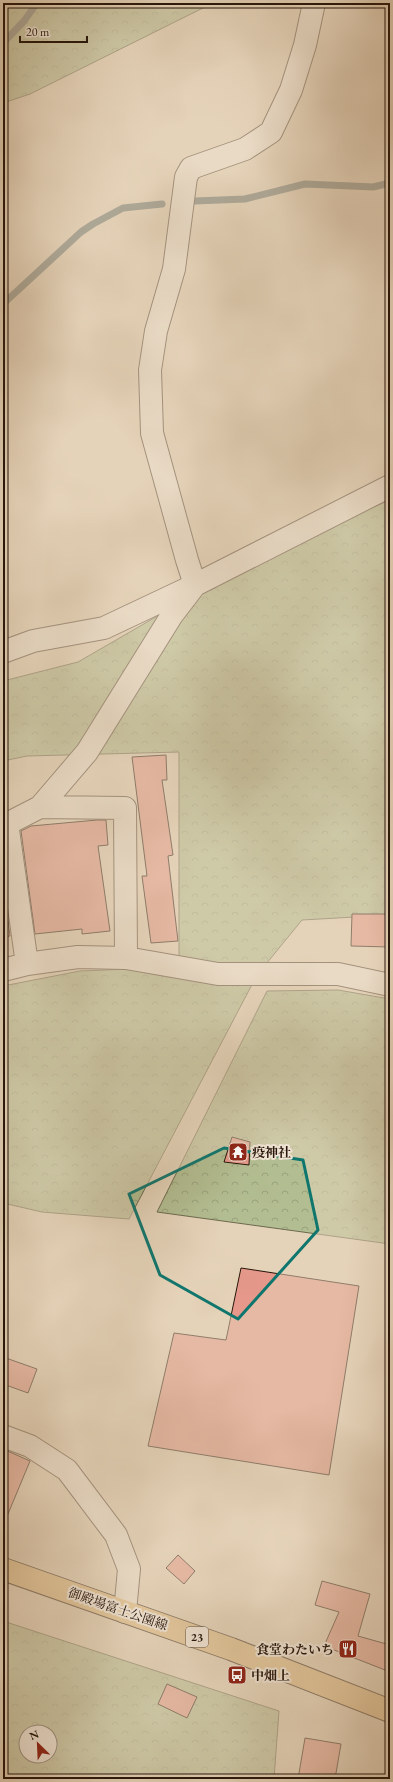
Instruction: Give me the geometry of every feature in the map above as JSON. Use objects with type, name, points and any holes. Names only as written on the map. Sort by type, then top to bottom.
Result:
[{"type":"main road","name":"御殿場富士公園線","points":[[3,1569],[231,1649],[390,1711]]},
{"type":"street","points":[[195,585],[152,433],[150,370],[156,331],[174,269],[186,177],[191,168],[245,148],[271,132],[291,90],[305,45],[314,3]]},
{"type":"street","points":[[3,652],[33,641],[104,628],[195,585],[390,486]]},
{"type":"street","points":[[27,964],[4,824],[40,806],[87,752],[172,615],[195,585]]},
{"type":"street","points":[[40,806],[125,808],[126,958]]},
{"type":"street","points":[[3,970],[27,964],[78,957],[126,958],[218,974],[338,974],[390,985]]},
{"type":"street","points":[[3,1436],[30,1446],[67,1470],[116,1535],[128,1569],[125,1612]]},
{"type":"highlighted area","points":[[224,1148],[303,1160],[318,1230],[238,1319],[160,1275],[129,1194]]},
{"type":"green space","points":[[3,3],[213,3],[30,94],[3,103]]},
{"type":"green space","points":[[390,500],[390,915],[302,920],[257,975],[129,1219],[42,1212],[3,1203],[3,986],[80,971],[179,967],[179,752],[27,756],[3,761],[3,681],[78,662],[270,551]]},
{"type":"green space","points":[[338,990],[390,999],[390,1244],[157,1212],[267,991]]},
{"type":"green space","points":[[3,1621],[279,1711],[274,1779],[3,1779]]},
{"type":"building","points":[[166,755],[167,780],[162,780],[173,855],[168,856],[178,941],[151,943],[142,876],[147,876],[132,757]]},
{"type":"building","points":[[106,820],[108,845],[98,846],[110,931],[82,934],[82,929],[35,934],[21,831],[31,826]]},
{"type":"building","points":[[3,884],[10,936],[3,937]]},
{"type":"building","points":[[352,914],[390,914],[390,947],[351,946]]},
{"type":"building","name":"疫神社","points":[[232,1137],[250,1142],[249,1165],[224,1162]]},
{"type":"building","points":[[241,1268],[359,1286],[329,1475],[148,1446],[174,1333],[226,1340]]},
{"type":"building","points":[[3,1357],[37,1369],[28,1393],[3,1384]]},
{"type":"building","points":[[3,1449],[30,1461],[3,1526]]},
{"type":"building","points":[[178,1555],[195,1571],[184,1584],[166,1568]]},
{"type":"building","points":[[322,1581],[370,1594],[358,1636],[390,1645],[390,1672],[324,1646],[339,1612],[315,1605]]},
{"type":"building","points":[[167,1684],[197,1697],[187,1718],[158,1704]]},
{"type":"building","points":[[305,1738],[341,1744],[335,1779],[298,1779]]},
{"type":"waterway","points":[[3,43],[24,21],[37,3]]},
{"type":"waterway","points":[[195,201],[245,199],[305,184],[373,187],[390,183]]},
{"type":"waterway","points":[[3,304],[81,232],[93,224],[123,208],[162,204]]},
{"type":"place","name":"疫神社","points":[[238,1152]]},
{"type":"place","name":"食堂わたいち","points":[[348,1649]]},
{"type":"place","name":"中畑上","points":[[237,1675]]}]
